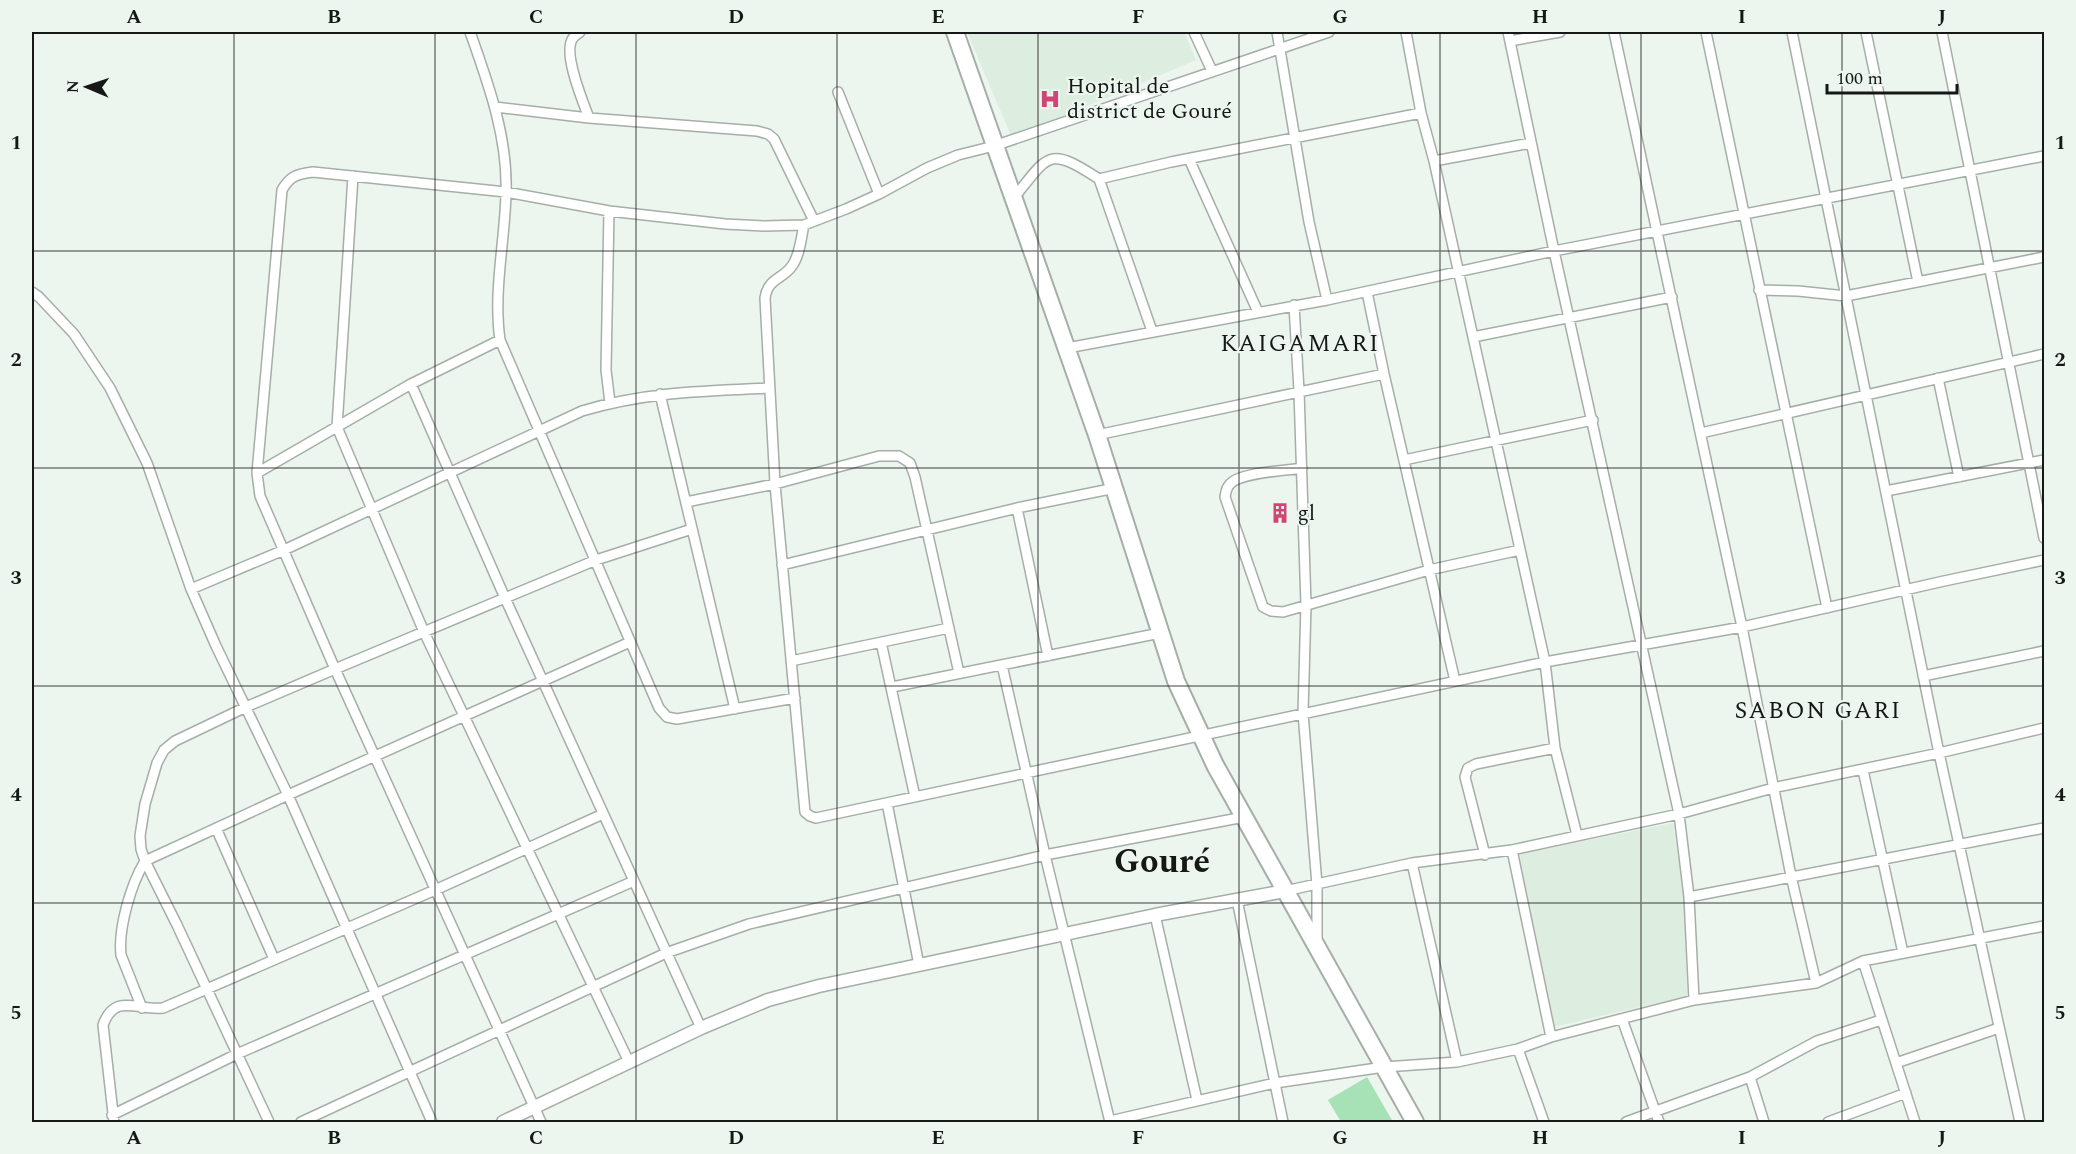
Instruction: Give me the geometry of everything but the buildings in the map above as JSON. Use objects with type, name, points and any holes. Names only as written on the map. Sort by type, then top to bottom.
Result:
[{"type":"highway","points":[[954,32],[1097,435],[1176,681],[1200,737],[1415,1122]]},
{"type":"main road","points":[[503,1122],[701,1028],[768,1000],[819,986],[1155,915],[1285,891]]},
{"type":"street","points":[[470,32],[495,107],[502,148],[506,192],[498,324],[500,340],[659,708],[667,717],[677,719],[795,698]]},
{"type":"street","points":[[580,32],[572,38],[569,50],[589,118]]},
{"type":"street","points":[[1194,32],[1212,71]]},
{"type":"street","points":[[1276,32],[1309,222],[1327,300]]},
{"type":"street","points":[[541,1122],[335,669],[260,496],[257,473],[282,190],[288,179],[298,174],[313,172],[506,192],[609,211],[725,224],[804,225],[846,210],[927,168],[958,155],[994,146],[1329,32]]},
{"type":"street","points":[[1406,32],[1421,113],[1434,161],[1545,662],[1555,748],[1577,835]]},
{"type":"street","points":[[1560,32],[1509,36],[1554,251],[1679,813],[1689,897],[1694,1000]]},
{"type":"street","points":[[1614,32],[1742,627],[1791,876],[1816,983]]},
{"type":"street","points":[[1706,32],[1827,608]]},
{"type":"street","points":[[1792,32],[1939,753],[2020,1122]]},
{"type":"street","points":[[1866,32],[1918,282]]},
{"type":"street","points":[[1942,32],[2044,538]]},
{"type":"street","points":[[838,92],[879,194]]},
{"type":"street","points":[[495,107],[589,118],[757,131],[768,134],[774,139],[814,220]]},
{"type":"street","points":[[1099,179],[1421,113]]},
{"type":"street","points":[[1434,161],[1531,143]]},
{"type":"street","points":[[1067,348],[1327,300],[1554,251],[2044,156]]},
{"type":"street","points":[[1013,200],[1047,160],[1057,158],[1068,160],[1099,179],[1152,331]]},
{"type":"street","points":[[1189,159],[1258,312]]},
{"type":"street","points":[[353,176],[337,427],[424,632],[629,1062]]},
{"type":"street","points":[[609,211],[606,370],[610,403]]},
{"type":"street","points":[[804,225],[794,263],[789,270],[771,283],[766,290],[765,298],[775,484],[805,812],[816,818],[1545,662],[1742,627],[2044,560]]},
{"type":"street","points":[[1760,290],[1846,296],[2044,257]]},
{"type":"street","points":[[1367,291],[1455,681]]},
{"type":"street","points":[[32,292],[74,334],[110,388],[147,463],[192,589],[216,646],[288,795],[348,927],[432,1122]]},
{"type":"street","points":[[1473,337],[1672,297]]},
{"type":"street","points":[[1294,305],[1306,605],[1303,713],[1317,885],[1317,948]]},
{"type":"street","points":[[257,473],[411,384],[500,340]]},
{"type":"street","points":[[1701,433],[2044,354]]},
{"type":"street","points":[[1097,435],[1384,374]]},
{"type":"street","points":[[1938,378],[1959,477]]},
{"type":"street","points":[[411,384],[505,598],[701,1028]]},
{"type":"street","points":[[192,589],[284,550],[582,411],[610,403],[660,394],[769,388]]},
{"type":"street","points":[[660,394],[735,709]]},
{"type":"street","points":[[1404,460],[1593,420]]},
{"type":"street","points":[[686,502],[775,484],[879,456],[899,456],[910,463],[915,477],[959,673]]},
{"type":"street","points":[[1886,491],[2044,460]]},
{"type":"street","points":[[1302,468],[1242,477],[1231,482],[1226,489],[1226,497],[1263,607],[1271,611],[1283,612],[1429,570],[1520,550]]},
{"type":"street","points":[[782,565],[1017,508],[1115,488]]},
{"type":"street","points":[[1017,508],[1048,656]]},
{"type":"street","points":[[269,1122],[145,861],[140,836],[145,804],[157,763],[164,750],[175,741],[246,707],[335,669],[596,560],[692,529]]},
{"type":"street","points":[[791,661],[949,627]]},
{"type":"street","points":[[892,687],[1160,633]]},
{"type":"street","points":[[142,1008],[121,955],[120,946],[134,885],[145,861],[630,642]]},
{"type":"street","points":[[881,642],[915,797]]},
{"type":"street","points":[[1923,676],[2044,651]]},
{"type":"street","points":[[1002,665],[1045,855],[1110,1122],[1275,1083],[1384,1067],[1457,1062],[1518,1049],[1551,1037],[1694,1000],[1816,983],[1863,961],[2044,926]]},
{"type":"street","points":[[1285,891],[1412,862],[1512,850],[1679,813],[1773,788],[1863,770],[2044,728]]},
{"type":"street","points":[[1485,855],[1465,777],[1468,768],[1476,764],[1555,748]]},
{"type":"street","points":[[1863,770],[1903,953]]},
{"type":"street","points":[[886,803],[919,965]]},
{"type":"street","points":[[603,814],[163,1008],[142,1008],[127,1004],[116,1006],[107,1015],[103,1025],[113,1119],[237,1054],[634,882]]},
{"type":"street","points":[[301,1122],[666,953],[749,924],[1045,855],[1244,817]]},
{"type":"street","points":[[1168,819],[1170,831]]},
{"type":"street","points":[[216,828],[274,959]]},
{"type":"street","points":[[1689,897],[2044,828]]},
{"type":"street","points":[[1512,850],[1551,1037]]},
{"type":"street","points":[[1412,862],[1457,1062]]},
{"type":"street","points":[[1237,900],[1283,1122]]},
{"type":"street","points":[[1155,915],[1197,1100]]},
{"type":"street","points":[[1863,961],[1915,1122]]},
{"type":"street","points":[[1622,1019],[1659,1122]]},
{"type":"street","points":[[1626,1122],[1750,1077],[1817,1041],[1881,1020]]},
{"type":"street","points":[[1896,1063],[1999,1028]]},
{"type":"street","points":[[1518,1049],[1544,1122]]},
{"type":"street","points":[[1750,1077],[1764,1122]]},
{"type":"street","points":[[1828,1122],[1906,1093]]},
{"type":"shaded area","name":"Hopital de district de Gouré","points":[[967,32],[1184,32],[1196,60],[1012,138]]},
{"type":"shaded area","points":[[1673,823],[1684,900],[1687,996],[1554,1027],[1519,854]]},
{"type":"green space","points":[[1367,1077],[1393,1122],[1341,1122],[1328,1100]]},
{"type":"place","name":"Hopital de district de Gouré","points":[[1050,99]]},
{"type":"place","name":"gl","points":[[1280,513]]},
{"type":"district","name":"KAIGAMARI","points":[[1300,344]]},
{"type":"district","name":"SABON GARI","points":[[1818,711]]},
{"type":"district","name":"Gouré","points":[[1162,862]]}]
